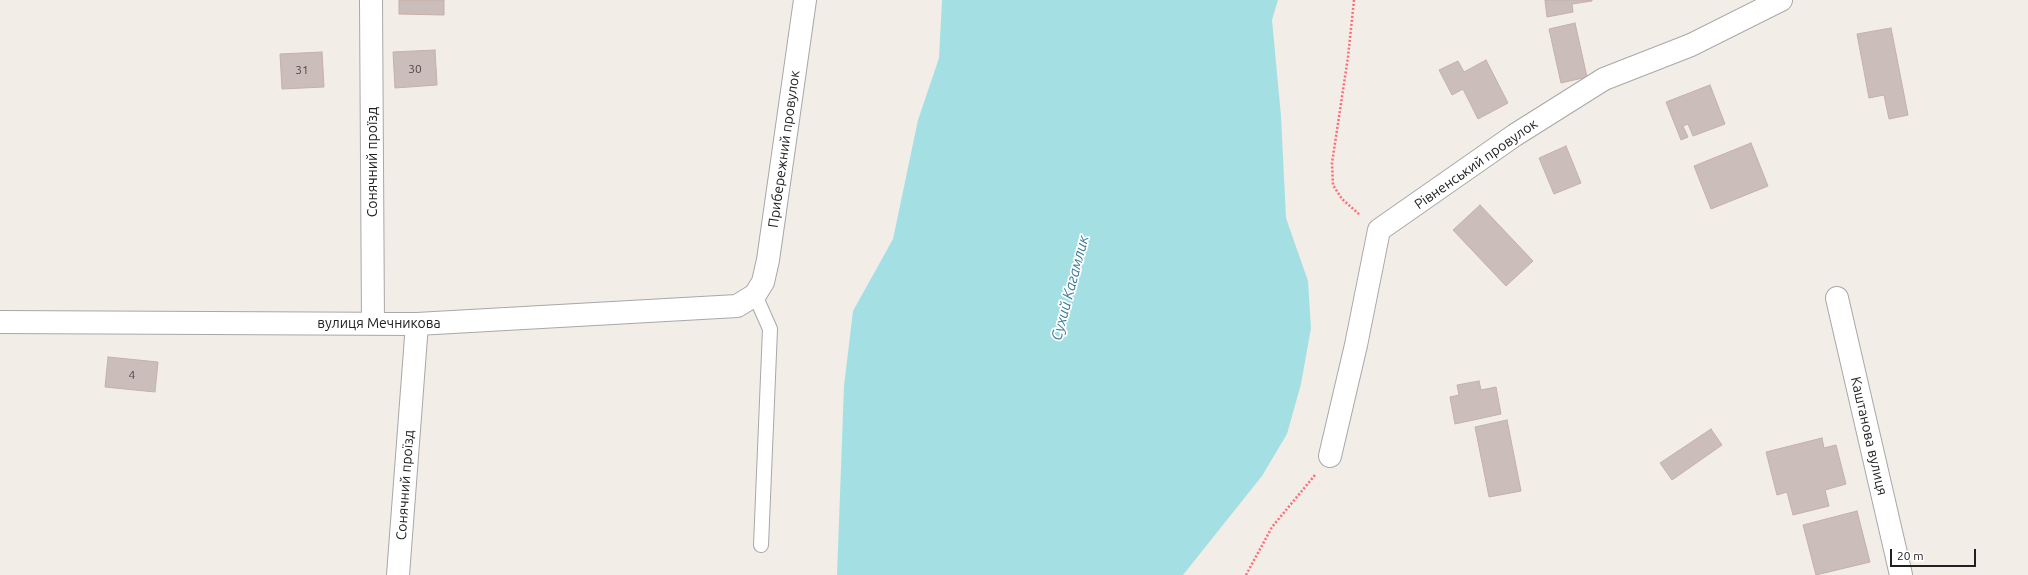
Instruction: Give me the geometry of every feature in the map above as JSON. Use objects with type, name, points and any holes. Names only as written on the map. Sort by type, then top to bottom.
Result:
[{"type":"street","name":"Сонячний проїзд","points":[[371,0],[373,324]]},
{"type":"street","name":"Прибережний провулок","points":[[755,295],[763,282],[772,234],[805,0]]},
{"type":"street","name":"Рівненський провулок","points":[[1379,230],[1516,135],[1604,79],[1692,45],[1781,0]]},
{"type":"street","points":[[1330,456],[1356,345],[1379,230]]},
{"type":"street","name":"вулиця Мечникова","points":[[0,322],[417,324],[737,306],[755,295]]},
{"type":"street","name":"Каштанова вулиця","points":[[1837,298],[1901,575]]},
{"type":"street","name":"Сонячний проїзд","points":[[398,575],[417,324]]},
{"type":"lane","points":[[755,295],[770,329],[761,545]]},
{"type":"path","points":[[1354,0],[1348,57],[1332,163],[1333,185],[1342,199],[1379,230]]},
{"type":"path","points":[[1246,575],[1272,527],[1330,456]]},
{"type":"water","name":"Сухий Кагамлик","points":[[942,0],[1278,0],[1272,20],[1281,116],[1286,218],[1308,281],[1311,328],[1301,384],[1287,434],[1262,476],[1183,575],[837,575],[844,386],[853,311],[893,239],[918,120],[939,58]]},
{"type":"building","points":[[399,0],[444,0],[444,15],[399,14]]},
{"type":"building","points":[[1545,0],[1592,1],[1572,4],[1573,12],[1547,17]]},
{"type":"building","points":[[1575,23],[1587,77],[1561,83],[1549,29]]},
{"type":"building","points":[[1891,28],[1908,115],[1889,119],[1884,95],[1869,98],[1857,34]]},
{"type":"building","points":[[435,50],[437,85],[395,88],[393,52]]},
{"type":"building","points":[[322,52],[324,87],[282,89],[280,54]]},
{"type":"building","points":[[1486,60],[1508,103],[1478,119],[1463,89],[1452,95],[1439,70],[1458,61],[1464,72]]},
{"type":"building","points":[[1710,85],[1725,124],[1693,136],[1688,124],[1683,126],[1688,137],[1681,140],[1666,102]]},
{"type":"building","points":[[1751,143],[1768,186],[1711,209],[1694,166]]},
{"type":"building","points":[[1566,146],[1581,183],[1554,194],[1539,158]]},
{"type":"building","points":[[1480,205],[1533,261],[1506,286],[1453,230]]},
{"type":"building","points":[[108,357],[158,362],[155,392],[105,387]]},
{"type":"building","points":[[1479,381],[1481,390],[1496,387],[1501,414],[1455,424],[1450,397],[1459,395],[1457,385]]},
{"type":"building","points":[[1507,420],[1521,491],[1489,497],[1475,427]]},
{"type":"building","points":[[1711,429],[1722,445],[1672,480],[1660,463]]},
{"type":"building","points":[[1822,438],[1824,448],[1836,445],[1846,484],[1825,490],[1829,506],[1793,515],[1787,492],[1777,495],[1766,452]]},
{"type":"building","points":[[1857,511],[1870,562],[1816,575],[1803,525]]}]
